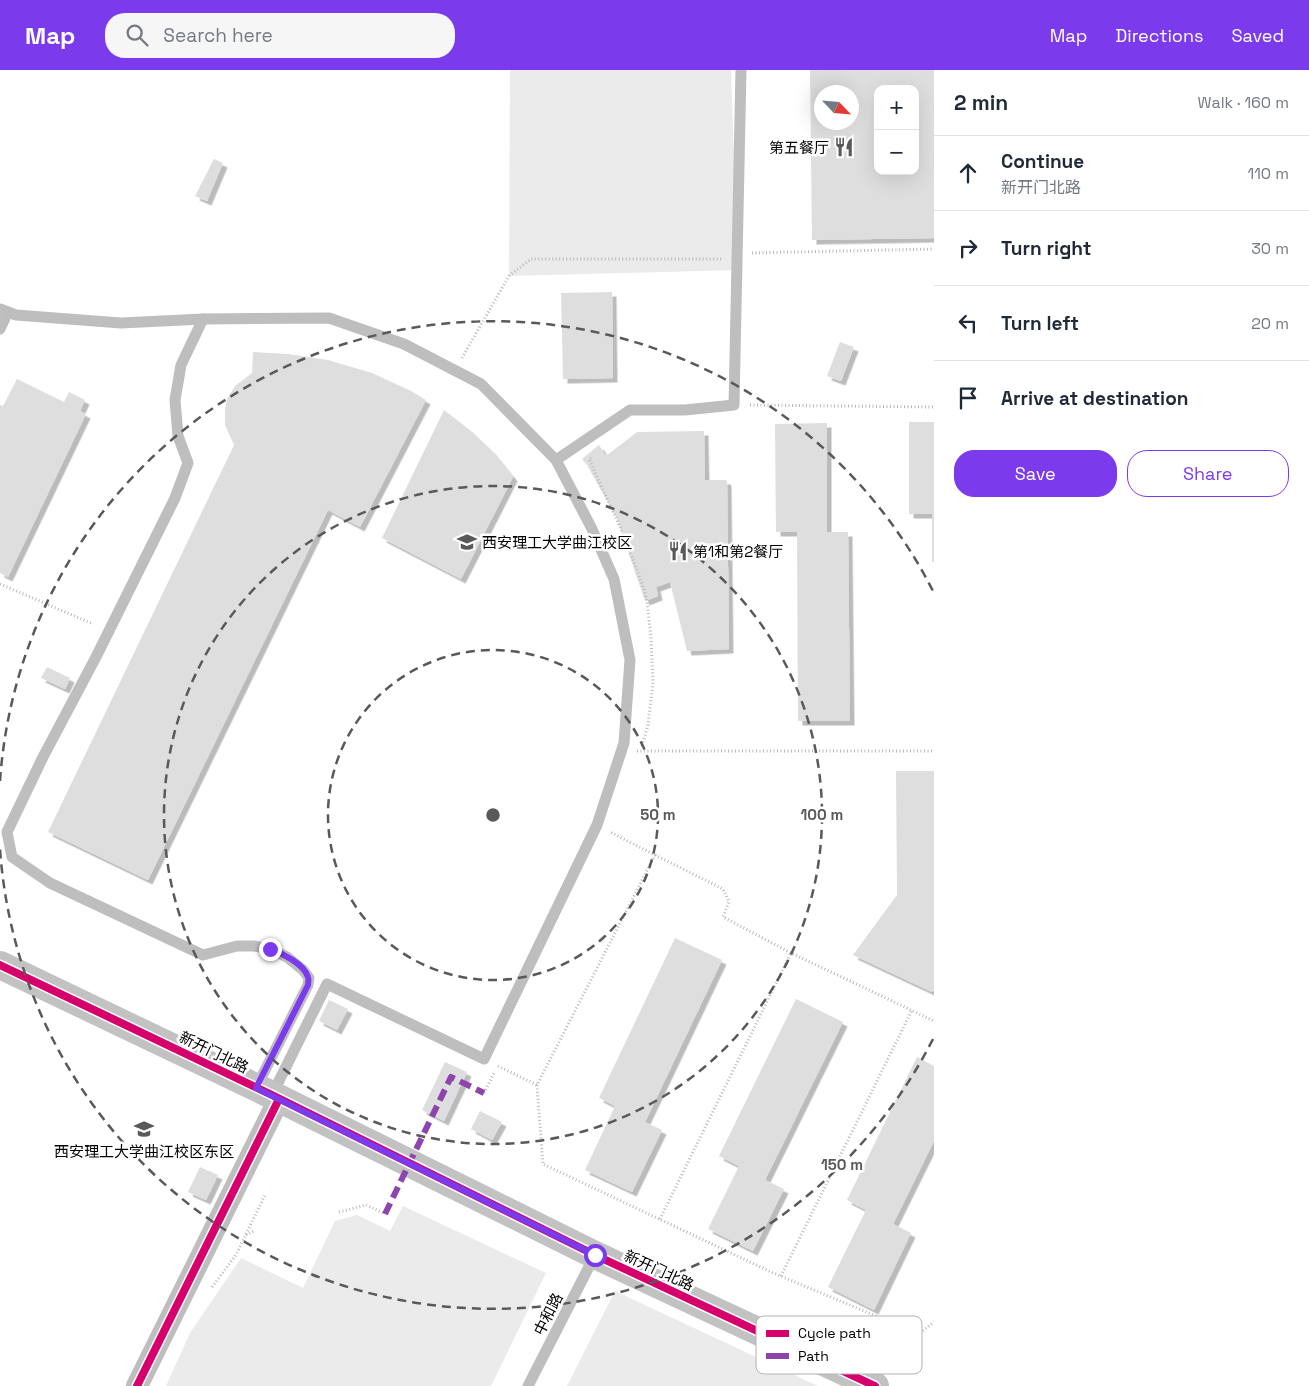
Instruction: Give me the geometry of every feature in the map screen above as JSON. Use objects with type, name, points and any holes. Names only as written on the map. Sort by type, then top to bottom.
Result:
[{"type":"street","name":"新开门北路","points":[[0,965],[269,1094],[595,1255],[756,1330]]},
{"type":"street","points":[[137,1386],[269,1094]]},
{"type":"street","name":"新开门北路","points":[[849,1374],[875,1386]]},
{"type":"lane","points":[[556,460],[630,410],[685,410],[734,405],[741,70]]},
{"type":"lane","points":[[0,329],[4,310],[16,315],[122,323],[203,319],[328,318],[404,344],[481,384],[556,460],[591,527],[614,579],[630,660],[624,743],[597,825],[484,1059],[327,984],[269,1094]]},
{"type":"lane","points":[[203,319],[181,365],[175,400],[178,436],[188,463],[175,498],[109,631],[43,757],[7,832],[12,857],[50,883],[203,955],[237,946],[254,946],[278,952],[303,970],[309,978],[308,985],[269,1094]]},
{"type":"lane","name":"中和路","points":[[528,1386],[595,1255]]},
{"type":"path","points":[[455,370],[509,276],[531,259],[729,259],[736,254],[934,248]]},
{"type":"path","points":[[734,405],[934,407]]},
{"type":"path","points":[[0,584],[109,631]]},
{"type":"path","points":[[621,751],[934,751]]},
{"type":"path","points":[[597,825],[723,889],[730,902],[723,917],[791,953],[934,1021]]},
{"type":"path","points":[[655,855],[537,1084],[543,1164],[781,1276],[876,1316]]},
{"type":"path","points":[[660,1219],[791,953]]},
{"type":"path","points":[[781,1276],[912,1010]]},
{"type":"path","points":[[484,1059],[537,1084]]},
{"type":"path","points":[[484,1093],[498,1066]]},
{"type":"path","points":[[339,1212],[366,1205],[384,1214]]},
{"type":"path","points":[[246,1235],[254,1231]]},
{"type":"path","points":[[922,1332],[934,1322]]},
{"type":"shaded area","points":[[510,70],[731,70],[738,270],[509,276]]},
{"type":"shaded area","points":[[403,1206],[546,1273],[491,1386],[166,1386],[190,1333],[241,1258],[303,1288],[335,1221],[357,1215],[390,1231]]},
{"type":"shaded area","points":[[615,1291],[756,1357],[756,1374],[792,1374],[818,1386],[567,1386]]},
{"type":"building","name":"第五餐厅","points":[[810,70],[934,70],[934,238],[812,240]]},
{"type":"building","points":[[214,159],[223,163],[207,201],[195,196]]},
{"type":"building","points":[[612,292],[613,378],[563,379],[561,293]]},
{"type":"building","points":[[840,342],[854,347],[841,381],[827,376]]},
{"type":"building","points":[[253,352],[288,354],[328,360],[372,373],[426,400],[360,527],[328,510],[148,880],[48,832],[234,445],[225,425],[227,399],[235,386],[252,373]]},
{"type":"building","points":[[17,379],[64,402],[69,392],[85,400],[80,411],[86,414],[8,577],[0,573],[0,405],[3,406]]},
{"type":"building","points":[[444,410],[471,431],[491,450],[513,477],[461,579],[382,538]]},
{"type":"building","points":[[909,422],[934,422],[934,562],[932,562],[932,514],[909,514]]},
{"type":"building","points":[[827,423],[827,532],[848,532],[850,721],[798,721],[797,532],[776,532],[775,424]]},
{"type":"building","name":"第1和第2餐厅","points":[[704,431],[705,480],[726,480],[727,482],[729,649],[687,651],[670,582],[656,587],[658,596],[645,601],[617,519],[582,459],[599,445],[606,456],[637,432]]},
{"type":"building","points":[[47,667],[70,678],[65,689],[41,678]]},
{"type":"building","points":[[896,771],[934,771],[934,990],[932,992],[853,955],[897,895]]},
{"type":"building","points":[[675,938],[722,960],[645,1122],[662,1130],[632,1192],[585,1170],[615,1106],[599,1098]]},
{"type":"building","points":[[796,999],[843,1022],[765,1180],[784,1189],[753,1251],[708,1229],[739,1166],[719,1156]]},
{"type":"building","points":[[329,1000],[348,1009],[337,1030],[319,1021]]},
{"type":"building","points":[[917,1057],[934,1066],[934,1141],[893,1224],[911,1233],[874,1310],[828,1287],[866,1210],[847,1200]]},
{"type":"building","points":[[445,1062],[467,1072],[444,1121],[422,1110]]},
{"type":"building","points":[[480,1111],[502,1122],[492,1140],[471,1129]]},
{"type":"building","points":[[200,1167],[218,1175],[206,1200],[188,1192]]},
{"type":"marked path","points":[[385,1214],[451,1077],[484,1093]]},
{"type":"cycle path","points":[[0,965],[272,1095],[595,1255],[756,1330]]},
{"type":"cycle path","points":[[137,1386],[279,1099]]},
{"type":"cycle path","points":[[849,1374],[875,1386]]},
{"type":"place","name":"第五餐厅","points":[[844,147]]},
{"type":"place","name":"西安理工大学曲江校区","points":[[467,542]]},
{"type":"place","name":"第1和第2餐厅","points":[[678,551]]},
{"type":"place","name":"西安理工大学曲江校区东区","points":[[144,1129]]},
{"type":"route","points":[[270,949],[287,957],[303,970],[309,978],[308,985],[256,1088],[595,1255]]}]
